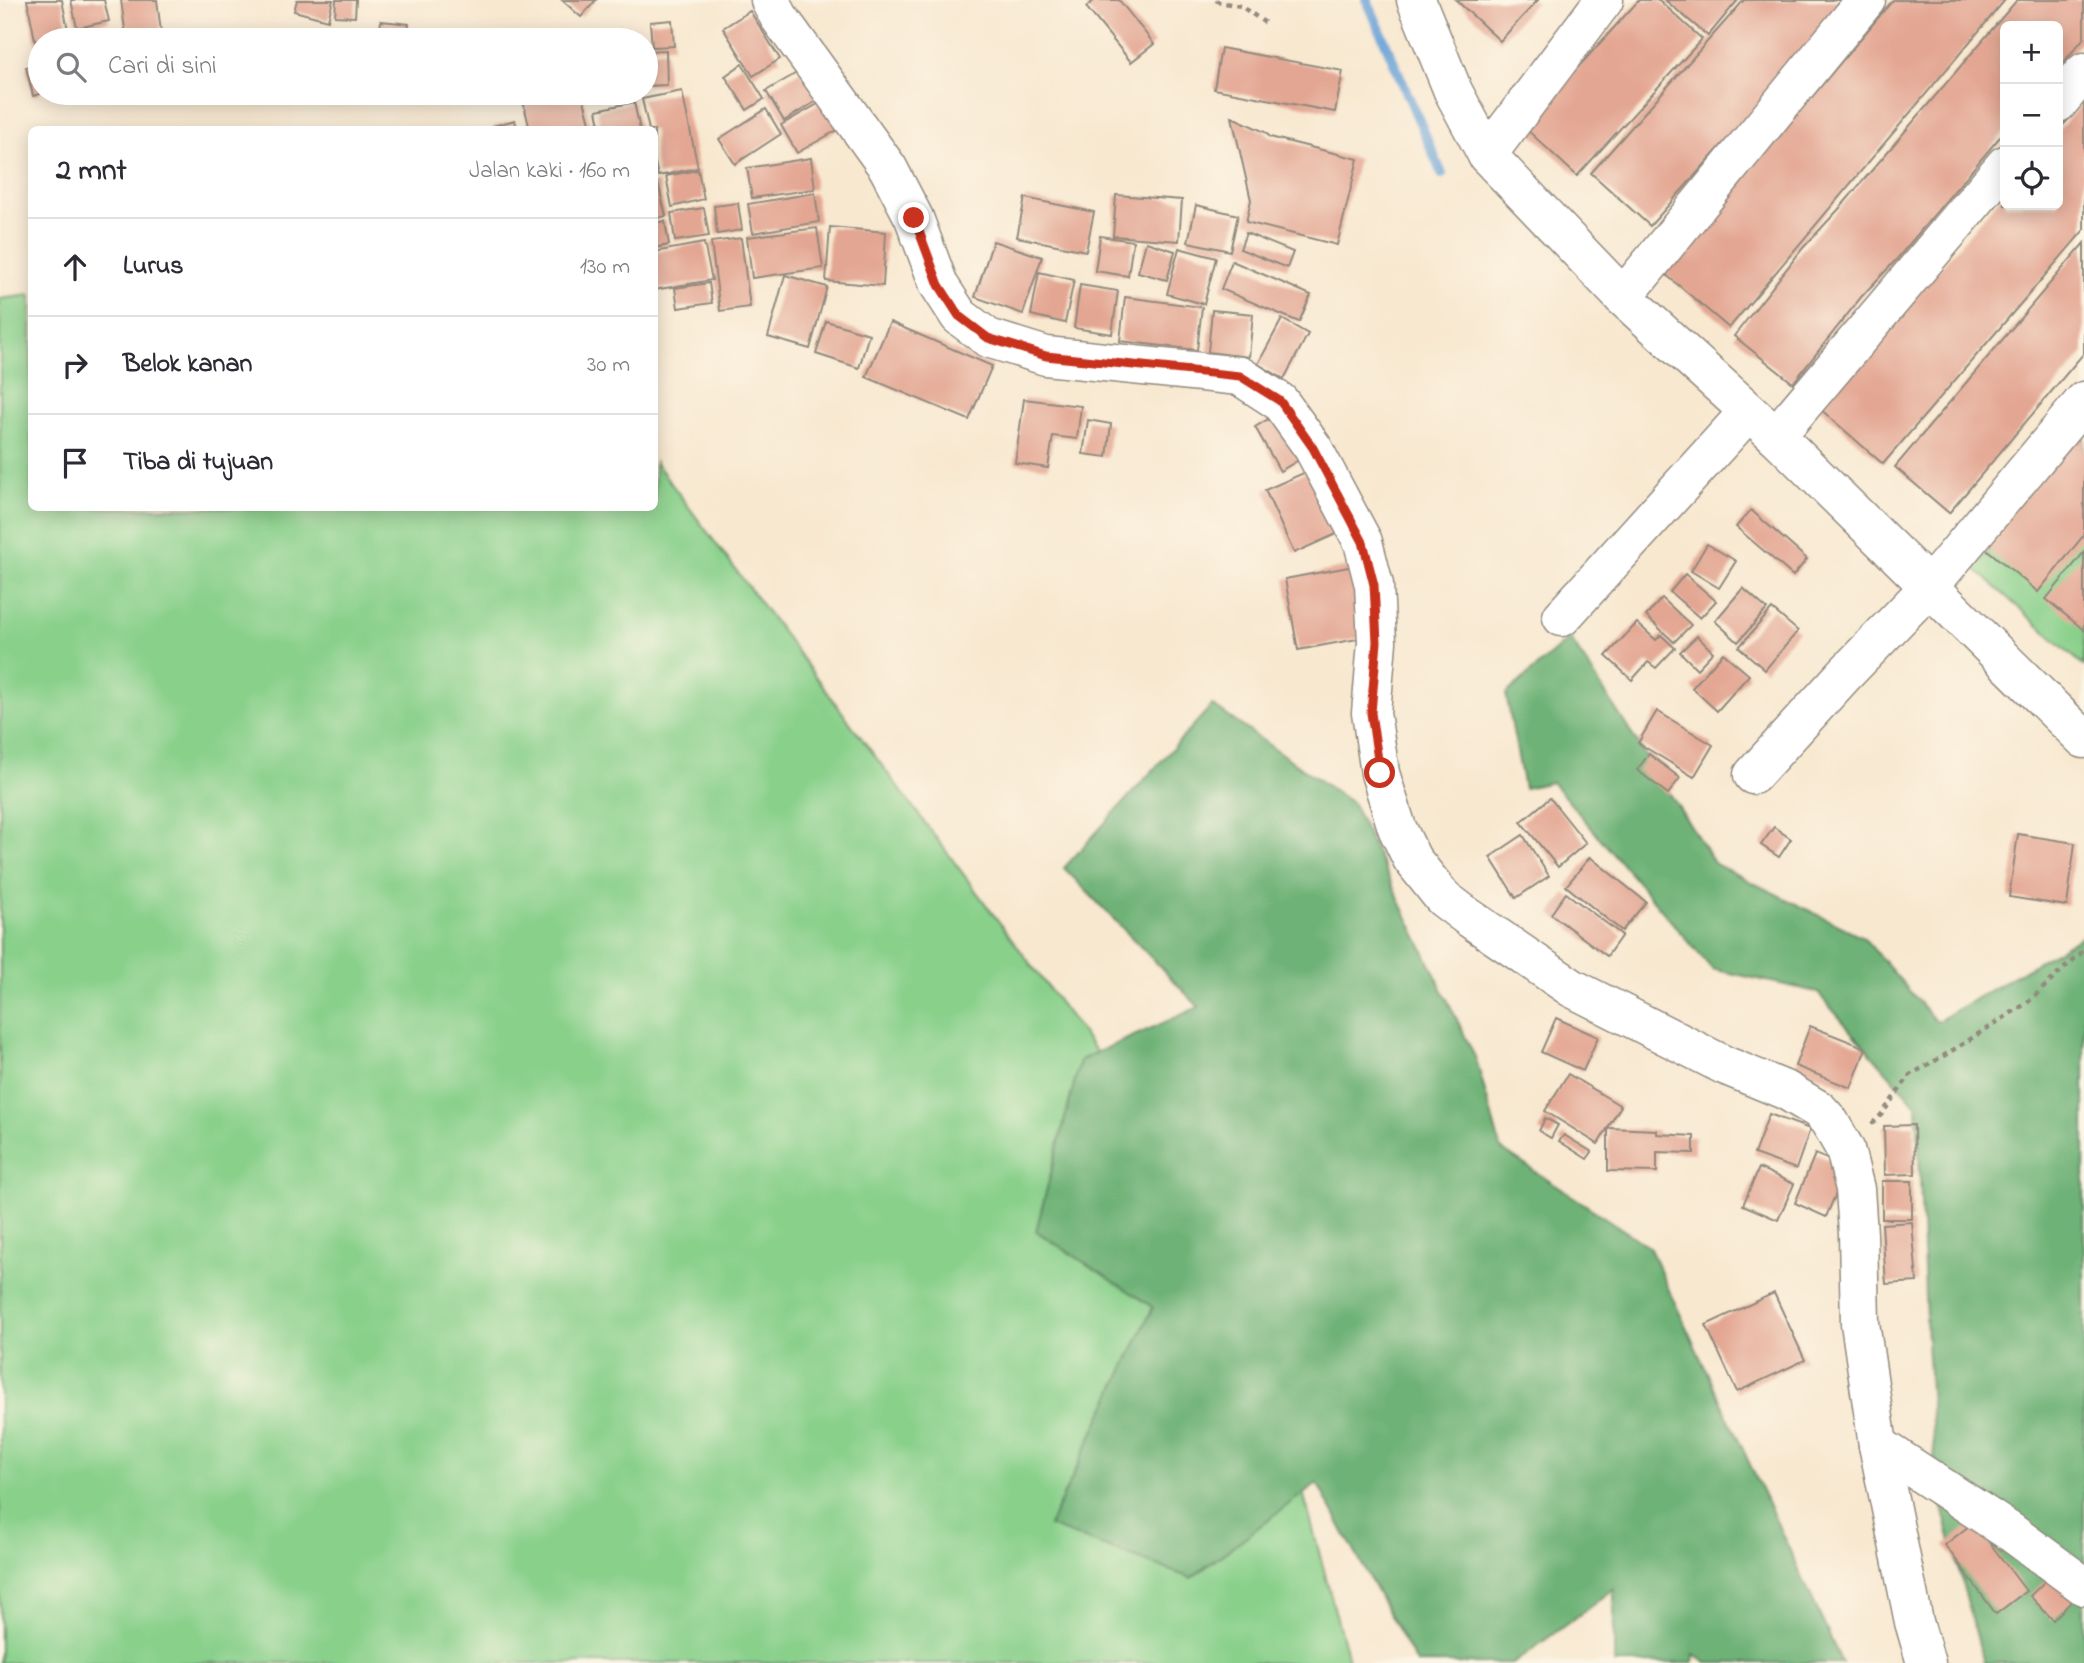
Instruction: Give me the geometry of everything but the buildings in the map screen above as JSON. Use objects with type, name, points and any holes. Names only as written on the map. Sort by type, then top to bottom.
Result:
[{"type":"street","points":[[770,0],[779,17],[888,168],[914,218],[939,285],[959,316],[988,338],[1046,356],[1240,376],[1280,401],[1313,448],[1363,542],[1374,585],[1377,642],[1371,713],[1380,773],[1397,828],[1412,859],[1443,898],[1572,988],[1724,1065],[1787,1091],[1819,1110],[1829,1121],[1845,1149],[1855,1189],[1860,1323],[1878,1445],[1914,1622],[1926,1663]]},
{"type":"street","points":[[1416,0],[1453,91],[1487,155],[1623,297],[1762,424],[2084,739]]},
{"type":"street","points":[[1487,155],[1604,0]]},
{"type":"street","points":[[1623,297],[1866,0]]},
{"type":"street","points":[[2063,97],[2084,72]]},
{"type":"street","points":[[1562,617],[1762,424],[2000,170]]},
{"type":"street","points":[[1753,775],[1929,587],[2084,401]]},
{"type":"street","points":[[1878,1445],[2012,1533],[2084,1586]]},
{"type":"path","points":[[1216,0],[1241,6],[1268,24]]},
{"type":"path","points":[[1845,1149],[1881,1115],[1910,1075],[2027,1003],[2084,950]]},
{"type":"green space","points":[[28,295],[28,511],[658,511],[658,466],[1234,1236],[1349,1663],[0,1663],[0,299]]},
{"type":"green space","points":[[2084,438],[2084,666],[1974,568]]},
{"type":"green space","points":[[1570,638],[1715,864],[1863,937],[1936,1022],[2084,935],[2084,1663],[1984,1663],[1936,1486],[1917,1106],[1817,992],[1712,969],[1552,782],[1524,788],[1506,694]]},
{"type":"green space","points":[[1212,705],[1353,804],[1476,1059],[1501,1149],[1649,1247],[1842,1663],[1706,1663],[1694,1654],[1693,1663],[1614,1663],[1614,1589],[1514,1663],[1416,1663],[1317,1483],[1191,1578],[1049,1526],[1153,1307],[1036,1231],[1080,1060],[1199,1007],[1064,868]]},
{"type":"waterway","points":[[1367,0],[1442,174]]},
{"type":"route","points":[[914,218],[939,285],[959,316],[988,338],[1046,356],[1240,376],[1280,401],[1313,448],[1363,542],[1374,585],[1377,642],[1371,713],[1380,773]]}]
